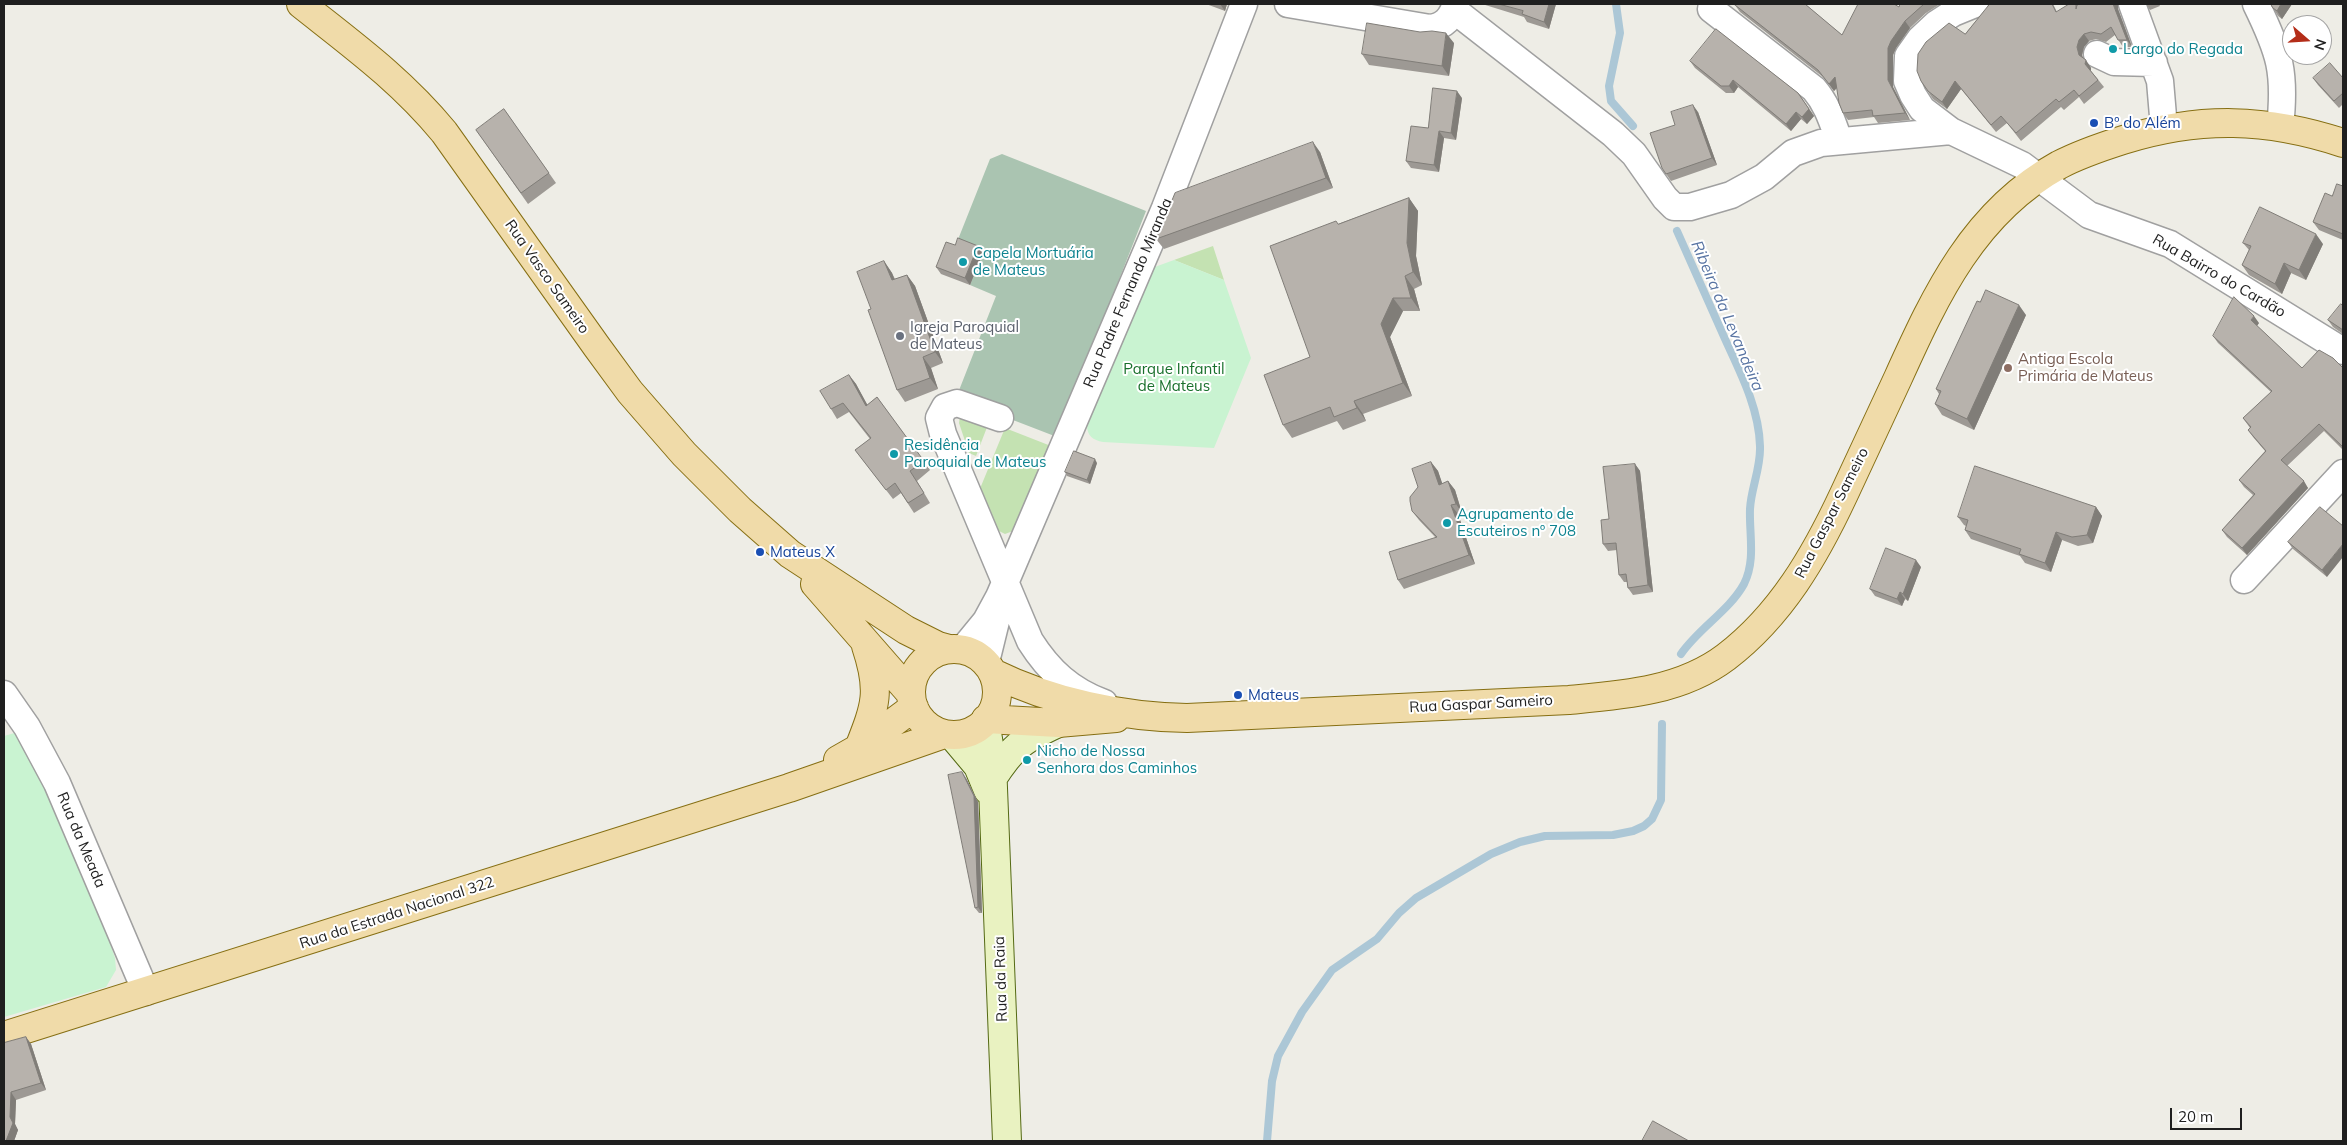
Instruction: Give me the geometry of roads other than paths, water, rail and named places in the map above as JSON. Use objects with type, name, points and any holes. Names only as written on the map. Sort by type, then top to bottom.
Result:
[{"type":"main road","name":"Rua Vasco Sameiro","points":[[301,4],[383,68],[418,101],[450,140],[630,392],[684,454],[718,489],[790,554]]},
{"type":"main road","name":"Rua Gaspar Sameiro","points":[[1140,716],[1207,717],[1569,700],[1625,695],[1666,686],[1697,675],[1725,658],[1755,633],[1785,598],[1810,560],[1836,512],[1921,326],[1951,270],[1969,243],[1990,220],[2040,178],[2057,166],[2086,152],[2164,128],[2233,123],[2299,130],[2343,143]]},
{"type":"main road","points":[[790,554],[864,640],[912,700],[926,724],[948,734],[970,754],[982,772],[994,816]]},
{"type":"main road","points":[[790,554],[906,630],[973,658],[1043,694],[1140,716]]},
{"type":"main road","points":[[859,748],[870,721],[876,691],[876,677],[864,640]]},
{"type":"main road","points":[[937,652],[973,658],[997,686],[997,698],[992,712],[986,720],[965,734],[948,734],[790,788],[859,748],[912,700],[912,681],[917,669],[926,659],[937,652]]},
{"type":"main road","points":[[986,720],[1058,723],[1140,716]]},
{"type":"main road","points":[[986,720],[991,753],[994,816]]},
{"type":"main road","points":[[992,779],[1007,757],[1019,744],[1058,723]]},
{"type":"main road","name":"Rua da Estrada Nacional 322","points":[[4,1036],[790,788]]},
{"type":"main road","name":"Rua da Raia","points":[[994,816],[1007,1141]]},
{"type":"street","name":"Rua Padre Fernando Miranda","points":[[973,658],[1165,208],[1244,4]]},
{"type":"street","points":[[1288,4],[1420,28],[1440,27],[1455,7],[1613,134],[1634,154],[1665,198],[1674,207],[1690,208],[1731,195],[1764,177],[1793,153],[1806,147],[1839,140],[1951,131]]},
{"type":"street","name":"Rua Bairro do Cardão","points":[[1975,4],[1953,13],[1927,31],[1913,48],[1906,65],[1907,81],[1917,102],[1935,121],[1951,131],[2012,160],[2040,178],[2065,199],[2089,215],[2170,244],[2343,351]]},
{"type":"street","points":[[2132,4],[2162,92],[2164,128]]},
{"type":"street","points":[[2256,4],[2279,57],[2284,85],[2280,127]]},
{"type":"street","points":[[1711,9],[1814,89],[1822,98],[1829,112],[1839,140]]},
{"type":"street","points":[[2097,54],[2114,62],[2154,64]]},
{"type":"street","points":[[1000,418],[957,403],[945,407],[939,418],[943,434],[1030,641],[1051,670],[1072,688],[1084,695],[1140,716]]},
{"type":"street","points":[[2244,580],[2343,473]]},
{"type":"street","name":"Rua da Meada","points":[[4,694],[27,727],[57,783],[146,992]]},
{"type":"waterway","name":"Ribeira da Levandeira","points":[[1616,4],[1620,33],[1609,86],[1611,101],[1633,126]]},
{"type":"waterway","name":"Ribeira da Levandeira","points":[[1677,231],[1748,391],[1756,418],[1760,446],[1759,462],[1750,509],[1751,556],[1748,575],[1738,594],[1696,636],[1681,654]]},
{"type":"waterway","name":"Ribeira da Levandeira","points":[[1267,1141],[1272,1081],[1278,1056],[1302,1012],[1332,970],[1377,939],[1399,913],[1416,898],[1491,854],[1520,842],[1545,836],[1613,835],[1633,831],[1644,826],[1652,819],[1661,800],[1662,724]]},
{"type":"place","name":"Largo do Regada","points":[[2113,49]]},
{"type":"place","name":"Bº do Além","points":[[2094,123]]},
{"type":"place","name":"Capela Mortuária de Mateus","points":[[963,262]]},
{"type":"place","name":"Igreja Paroquial de Mateus","points":[[900,336]]},
{"type":"place","name":"Antiga Escola Primária de Mateus","points":[[2008,368]]},
{"type":"place","name":"Residência Paroquial de Mateus","points":[[894,454]]},
{"type":"place","name":"Agrupamento de Escuteiros nº 708","points":[[1447,523]]},
{"type":"place","name":"Mateus X","points":[[760,552]]},
{"type":"place","name":"Mateus","points":[[1238,695]]},
{"type":"place","name":"Nicho de Nossa Senhora dos Caminhos","points":[[1027,760]]},
{"type":"park label","name":"Parque Infantil de Mateus","points":[[1174,378]]}]
